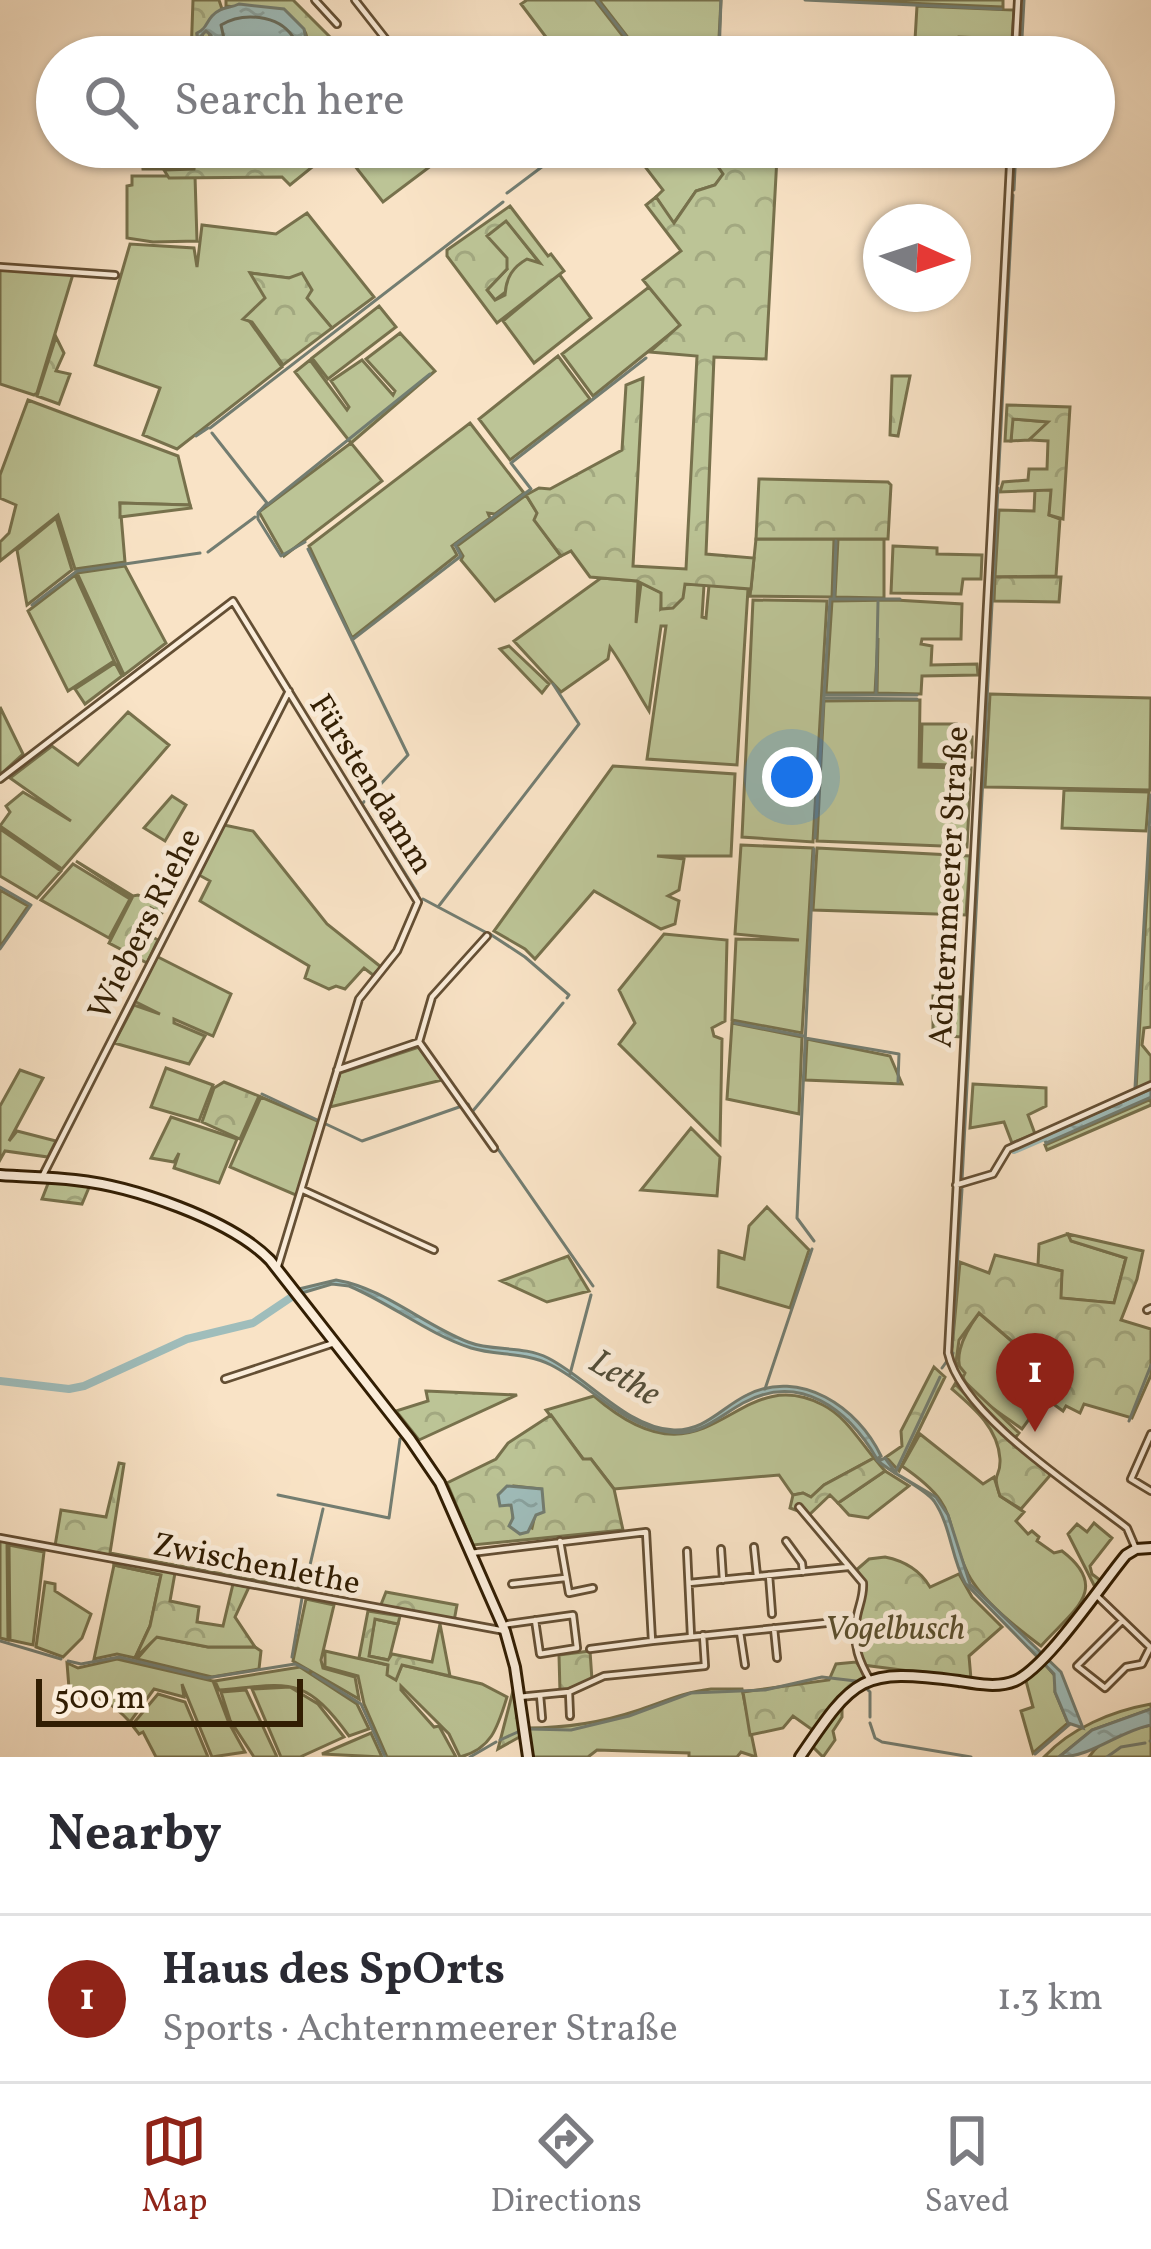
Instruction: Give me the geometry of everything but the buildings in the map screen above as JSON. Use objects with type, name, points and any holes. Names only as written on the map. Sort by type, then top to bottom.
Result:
[{"type":"street","points":[[315,0],[338,24]]},
{"type":"street","points":[[355,0],[383,36]]},
{"type":"street","points":[[1016,36],[1018,0]]},
{"type":"street","name":"Achternmeerer Straße","points":[[1010,168],[948,1353],[961,1387],[1018,1444],[1127,1528],[1136,1549]]},
{"type":"street","points":[[0,267],[115,275]]},
{"type":"street","name":"Fürstendamm","points":[[0,779],[233,601],[418,902],[397,951],[359,999],[277,1268]]},
{"type":"street","name":"Wiebers Riehe","points":[[42,1178],[289,691]]},
{"type":"street","points":[[418,1042],[432,998],[487,936]]},
{"type":"street","points":[[338,1070],[418,1042]]},
{"type":"street","points":[[418,1042],[494,1148]]},
{"type":"street","points":[[956,1185],[993,1174],[1008,1149],[1151,1085]]},
{"type":"street","points":[[0,1175],[98,1184],[212,1220],[248,1240],[277,1268],[428,1464],[504,1628],[528,1757]]},
{"type":"street","points":[[303,1190],[434,1250]]},
{"type":"street","points":[[225,1379],[334,1342]]},
{"type":"street","points":[[1151,1434],[1128,1479],[1151,1490]]},
{"type":"street","points":[[799,1508],[863,1583],[864,1598],[855,1620],[857,1660],[870,1680]]},
{"type":"street","points":[[471,1553],[646,1532],[652,1641]]},
{"type":"street","name":"Zwischenlethe","points":[[0,1538],[504,1628]]},
{"type":"street","points":[[560,1540],[569,1593],[593,1588]]},
{"type":"street","points":[[786,1541],[803,1572]]},
{"type":"street","points":[[754,1547],[757,1576]]},
{"type":"street","points":[[800,1757],[840,1702],[870,1680],[901,1674],[1003,1684],[1018,1680],[1136,1549],[1151,1548]]},
{"type":"street","points":[[721,1549],[723,1580]]},
{"type":"street","points":[[687,1551],[691,1636]]},
{"type":"street","points":[[688,1583],[848,1567]]},
{"type":"street","points":[[769,1576],[772,1614]]},
{"type":"street","points":[[512,1584],[565,1578]]},
{"type":"street","points":[[1094,1594],[1151,1648],[1142,1664],[1126,1667],[1105,1688],[1077,1666],[1122,1621]]},
{"type":"street","points":[[504,1628],[535,1620],[573,1615],[577,1648],[540,1654],[535,1620]]},
{"type":"street","points":[[590,1649],[855,1620]]},
{"type":"street","points":[[773,1628],[777,1658]]},
{"type":"street","points":[[740,1632],[745,1665]]},
{"type":"street","points":[[519,1694],[569,1692],[604,1676],[705,1666],[703,1635]]},
{"type":"street","points":[[569,1692],[570,1716]]},
{"type":"street","points":[[539,1695],[542,1718]]},
{"type":"green space","points":[[193,0],[219,0],[222,9],[210,21],[210,36],[202,32],[192,36]]},
{"type":"green space","points":[[226,0],[293,0],[329,36],[306,36],[294,20],[267,8],[226,6]]},
{"type":"green space","points":[[527,0],[595,0],[623,36],[545,36],[521,4]]},
{"type":"green space","points":[[599,0],[721,0],[719,36],[627,36]]},
{"type":"green space","points":[[833,0],[1003,0],[1003,7]]},
{"type":"green space","points":[[917,6],[1014,10],[1012,36],[915,36]]},
{"type":"green space","points":[[311,168],[290,185],[282,177],[169,178],[164,170]]},
{"type":"green space","points":[[356,168],[428,168],[383,202]]},
{"type":"green space","points":[[646,168],[719,168],[724,174],[715,185],[696,191],[673,224],[656,197],[663,190]]},
{"type":"green space","points":[[719,168],[776,168],[766,359],[714,357],[706,554],[754,558],[751,589],[685,584],[683,598],[673,608],[661,609],[661,593],[637,581],[590,577],[571,551],[561,556],[534,520],[537,513],[526,495],[539,488],[550,489],[622,450],[626,385],[643,378],[633,566],[686,569],[697,356],[650,352],[680,325],[643,280],[681,251],[646,205],[656,197],[674,223],[696,191],[715,185],[723,174]]},
{"type":"green space","points":[[132,176],[195,176],[197,241],[127,238],[127,186],[132,185]]},
{"type":"green space","points":[[510,206],[564,271],[497,323],[447,250]],"holes":[[[506,221],[540,263],[527,259],[518,265],[505,295],[495,300],[487,290],[507,269],[507,258],[487,236]]]},
{"type":"green space","points":[[307,213],[374,297],[332,328],[289,278],[251,273],[266,298],[248,319],[282,367],[177,449],[143,435],[160,388],[95,365],[130,244],[194,248],[197,267],[202,225],[276,234]]},
{"type":"green space","points":[[506,220],[541,265],[495,300],[487,290],[507,269],[486,236]]},
{"type":"green space","points":[[0,269],[73,274],[34,395],[0,384]]},
{"type":"green space","points":[[250,273],[289,278],[302,273],[312,290],[307,298],[332,328],[283,365],[252,322],[243,319],[265,298]]},
{"type":"green space","points":[[559,274],[591,318],[534,363],[503,321]]},
{"type":"green space","points":[[649,287],[681,325],[593,396],[562,354]]},
{"type":"green space","points":[[379,306],[396,327],[328,379],[312,358]]},
{"type":"green space","points":[[400,333],[435,371],[351,443],[295,372],[310,360],[347,410],[331,381],[362,360],[393,395],[395,391],[366,359]]},
{"type":"green space","points":[[56,337],[64,353],[56,371],[70,374],[59,404],[37,396]]},
{"type":"green space","points":[[558,356],[590,399],[510,460],[479,419]]},
{"type":"green space","points":[[892,376],[910,376],[898,436],[890,435]]},
{"type":"green space","points":[[28,400],[178,456],[190,505],[120,503],[125,562],[75,569],[58,515],[0,561],[0,542],[9,533],[16,505],[0,498],[0,475]]},
{"type":"green space","points":[[1007,405],[1070,407],[1063,519],[1049,515],[1051,490],[1000,492],[1003,482],[1028,480],[1029,469],[1047,469],[1048,441],[1029,440],[1048,422],[1013,419],[1011,441],[1005,441]]},
{"type":"green space","points":[[1012,419],[1049,422],[1029,440],[1011,441]]},
{"type":"green space","points":[[470,423],[524,493],[495,514],[488,513],[490,518],[452,546],[457,555],[352,638],[309,546]]},
{"type":"green space","points":[[351,443],[382,481],[284,556],[259,512]]},
{"type":"green space","points":[[759,479],[888,482],[888,539],[756,539]]},
{"type":"green space","points":[[1035,489],[1052,490],[1049,515],[1060,519],[1056,576],[995,577],[999,510],[1034,511]]},
{"type":"green space","points":[[526,495],[538,514],[535,520],[561,556],[495,601],[461,560],[457,546]]},
{"type":"green space","points":[[120,503],[190,505],[191,508],[120,517]]},
{"type":"green space","points":[[56,518],[72,570],[27,605],[17,550]]},
{"type":"green space","points":[[756,539],[834,539],[832,597],[750,596]]},
{"type":"green space","points":[[838,539],[884,539],[884,598],[835,597]]},
{"type":"green space","points":[[893,546],[982,555],[981,579],[963,579],[961,594],[891,593]]},
{"type":"green space","points":[[125,566],[166,643],[124,675],[77,573]]},
{"type":"green space","points":[[75,575],[114,661],[68,691],[28,611]]},
{"type":"green space","points":[[995,577],[1061,577],[1059,602],[994,601]]},
{"type":"green space","points":[[601,578],[638,581],[636,623],[641,583],[662,593],[661,608],[685,584],[704,585],[702,617],[706,618],[709,585],[748,589],[737,765],[647,759],[666,626],[661,626],[649,711],[610,647],[608,659],[561,692],[514,641]]},
{"type":"green space","points":[[753,600],[827,601],[813,842],[742,837]]},
{"type":"green space","points":[[832,601],[962,604],[961,639],[922,639],[921,644],[932,646],[931,665],[977,664],[978,675],[922,676],[921,694],[877,693],[878,638],[875,693],[826,693]]},
{"type":"green space","points":[[509,646],[549,684],[542,693],[500,649]]},
{"type":"green space","points":[[115,663],[122,676],[85,704],[75,689]]},
{"type":"green space","points":[[990,694],[1151,698],[1150,790],[985,787]]},
{"type":"green space","points":[[920,700],[919,767],[971,768],[967,847],[817,841],[824,701]]},
{"type":"green space","points":[[0,707],[23,754],[0,775]]},
{"type":"green space","points":[[128,712],[169,745],[62,869],[0,826],[10,812],[6,806],[23,792],[71,821],[10,778],[52,746],[78,765]]},
{"type":"green space","points":[[922,724],[964,728],[965,737],[972,737],[972,757],[957,758],[952,765],[921,764]]},
{"type":"green space","points":[[613,766],[735,774],[731,856],[657,856],[684,859],[679,890],[668,896],[679,901],[675,924],[661,929],[594,891],[535,959],[494,931]]},
{"type":"green space","points":[[1064,790],[1149,792],[1146,831],[1062,828]]},
{"type":"green space","points":[[172,796],[186,805],[165,841],[144,828]]},
{"type":"green space","points":[[224,825],[253,831],[327,924],[381,967],[373,975],[364,968],[345,989],[329,989],[305,978],[309,966],[200,901],[210,881],[199,875]]},
{"type":"green space","points":[[1151,826],[1151,1027],[1144,1028],[1142,1045],[1151,1056],[1151,1083],[1136,1090]]},
{"type":"green space","points":[[0,829],[61,871],[37,898],[0,876]]},
{"type":"green space","points":[[741,845],[813,848],[802,1033],[732,1020],[736,939],[799,940],[735,934]]},
{"type":"green space","points":[[817,848],[970,856],[966,915],[813,910]]},
{"type":"green space","points":[[76,861],[133,896],[166,908],[161,914],[151,908],[148,935],[158,940],[147,963],[109,943],[132,898]]},
{"type":"green space","points":[[73,864],[130,899],[109,938],[41,900]]},
{"type":"green space","points":[[0,890],[28,906],[0,947]]},
{"type":"green space","points":[[664,934],[727,940],[725,1021],[712,1028],[714,1036],[722,1039],[720,1144],[619,1044],[635,1023],[619,990]]},
{"type":"green space","points":[[156,956],[231,994],[213,1036],[174,1019],[205,1036],[189,1064],[114,1043],[134,1005],[160,1014],[134,1001]]},
{"type":"green space","points":[[933,996],[961,997],[961,1037],[933,1035]]},
{"type":"green space","points":[[732,1023],[802,1037],[799,1114],[727,1099]]},
{"type":"green space","points":[[807,1039],[890,1056],[902,1084],[805,1080]]},
{"type":"green space","points":[[419,1047],[442,1080],[330,1107],[340,1073]]},
{"type":"green space","points":[[166,1068],[213,1085],[199,1121],[151,1107]]},
{"type":"green space","points":[[20,1070],[43,1078],[9,1141],[17,1131],[56,1141],[48,1157],[5,1151],[0,1160],[0,1106]]},
{"type":"green space","points":[[224,1082],[259,1096],[240,1139],[202,1122],[214,1088]]},
{"type":"green space","points":[[973,1084],[1046,1088],[1046,1106],[1028,1115],[1035,1134],[1012,1143],[1004,1122],[970,1128]]},
{"type":"green space","points":[[261,1097],[320,1122],[298,1196],[230,1167]]},
{"type":"green space","points":[[1151,1099],[1151,1105],[1047,1150],[1045,1145]]},
{"type":"green space","points":[[171,1117],[237,1139],[219,1183],[174,1168],[179,1153],[174,1162],[151,1158]]},
{"type":"green space","points":[[691,1128],[720,1157],[717,1196],[641,1190]]},
{"type":"green space","points":[[49,1181],[90,1185],[82,1204],[42,1199]]},
{"type":"green space","points":[[767,1207],[809,1250],[790,1308],[718,1287],[719,1251],[744,1259],[749,1226]]},
{"type":"green space","points":[[1068,1234],[1072,1241],[1126,1258],[1114,1303],[1060,1298],[1062,1271],[1038,1265],[1039,1244]]},
{"type":"green space","points":[[1068,1234],[1143,1251],[1121,1320],[1151,1329],[1151,1375],[1132,1418],[1084,1404],[1080,1413],[1066,1406],[1063,1411],[1045,1398],[1056,1382],[1025,1360],[1027,1354],[979,1313],[959,1340],[956,1362],[965,1373],[962,1379],[1019,1433],[1015,1438],[962,1385],[951,1359],[960,1262],[989,1273],[995,1255],[1062,1271],[1061,1298],[1114,1303],[1126,1258],[1071,1241]]},
{"type":"green space","points":[[568,1256],[589,1291],[547,1302],[501,1281]]},
{"type":"green space","points":[[979,1313],[1028,1355],[1025,1360],[1056,1382],[1022,1429],[974,1392],[959,1367],[966,1334]]},
{"type":"green space","points":[[934,1367],[945,1377],[899,1471],[886,1457],[902,1446],[901,1431]]},
{"type":"green space","points":[[955,1384],[1017,1445],[1053,1472],[1021,1509],[1000,1496],[995,1438],[952,1389]]},
{"type":"green space","points":[[426,1391],[517,1395],[419,1440],[396,1411],[428,1401]]},
{"type":"green space","points":[[792,1395],[831,1410],[874,1458],[811,1497],[793,1495],[779,1475],[614,1489],[591,1459],[584,1460],[546,1410],[594,1396],[634,1424],[666,1434],[694,1431],[766,1398]]},
{"type":"green space","points":[[551,1415],[583,1459],[591,1459],[614,1489],[623,1530],[473,1545],[447,1483],[496,1459],[508,1443]],"holes":[[[514,1486],[541,1489],[532,1528],[513,1518]]]},
{"type":"green space","points":[[920,1434],[983,1484],[994,1477],[1000,1496],[1024,1512],[1016,1521],[1054,1553],[1062,1551],[1084,1577],[1082,1600],[1041,1646],[974,1584],[943,1504],[902,1466]]},
{"type":"green space","points":[[874,1458],[885,1471],[838,1503],[830,1495],[809,1515],[790,1508],[793,1495],[811,1497]]},
{"type":"green space","points":[[119,1463],[124,1464],[110,1553],[302,1589],[301,1593],[55,1546],[61,1510],[106,1517]]},
{"type":"green space","points":[[885,1471],[909,1486],[868,1518],[849,1515],[838,1503]]},
{"type":"green space","points":[[1094,1523],[1112,1538],[1090,1566],[1100,1580],[1095,1587],[1068,1534],[1077,1524],[1087,1532]]},
{"type":"green space","points":[[0,1541],[7,1542],[8,1640],[0,1638]]},
{"type":"green space","points":[[9,1545],[44,1552],[33,1645],[10,1640]]},
{"type":"green space","name":"Vogelbusch","points":[[885,1557],[911,1567],[930,1587],[959,1574],[972,1597],[1002,1627],[969,1656],[971,1679],[863,1665],[858,1660],[856,1624],[863,1589],[854,1572],[869,1559]]},
{"type":"green space","points":[[114,1561],[175,1573],[170,1601],[199,1607],[197,1622],[223,1626],[233,1584],[249,1587],[235,1617],[255,1647],[208,1647],[157,1637],[135,1658],[150,1626],[161,1575],[114,1565]]},
{"type":"green space","points":[[114,1565],[161,1575],[150,1626],[135,1658],[117,1654],[94,1659]]},
{"type":"green space","points":[[45,1582],[55,1584],[55,1591],[91,1614],[82,1638],[63,1657],[36,1647]]},
{"type":"green space","points":[[386,1592],[457,1605],[454,1621],[380,1607]]},
{"type":"green space","points":[[306,1599],[334,1605],[323,1668],[355,1677],[359,1699],[293,1661]]},
{"type":"green space","points":[[368,1611],[400,1616],[398,1624],[375,1619],[369,1656],[388,1660],[392,1654],[432,1662],[440,1624],[450,1676],[402,1665],[396,1680],[387,1675],[388,1665],[359,1658]]},
{"type":"green space","points":[[375,1619],[398,1624],[389,1660],[368,1656]]},
{"type":"green space","points":[[156,1637],[208,1647],[255,1647],[261,1651],[259,1669],[212,1677],[137,1659]]},
{"type":"green space","points":[[325,1651],[388,1665],[396,1679],[402,1665],[482,1684],[507,1697],[497,1727],[480,1748],[460,1757],[449,1734],[401,1686],[434,1727],[439,1726],[456,1757],[387,1757],[364,1704],[358,1676],[325,1667]]},
{"type":"green space","points":[[590,1651],[592,1680],[560,1692],[559,1655]]},
{"type":"green space","points":[[117,1659],[213,1681],[245,1752],[212,1757],[182,1684],[184,1697],[154,1689],[130,1722],[102,1700],[69,1688],[67,1663],[78,1668]]},
{"type":"green space","points":[[856,1662],[866,1676],[837,1699],[814,1731],[793,1716],[783,1728],[750,1735],[743,1692],[829,1680],[836,1664]]},
{"type":"green space","points":[[1044,1663],[1056,1677],[1055,1692],[1068,1723],[1033,1753],[1021,1711],[1033,1707],[1026,1681]]},
{"type":"green space","points":[[300,1667],[357,1704],[369,1729],[349,1736],[320,1702],[293,1688],[219,1690],[215,1681]]},
{"type":"green space","points":[[290,1687],[318,1704],[344,1737],[300,1757],[281,1757],[252,1689]]},
{"type":"green space","points":[[711,1689],[742,1689],[756,1757],[741,1752],[737,1757],[689,1757],[689,1753],[597,1750],[588,1757],[533,1757],[528,1728],[596,1722]]},
{"type":"green space","points":[[246,1690],[277,1757],[254,1757],[230,1720],[221,1692]]},
{"type":"green space","points":[[513,1691],[523,1735],[498,1749]]},
{"type":"green space","points":[[158,1694],[185,1702],[208,1757],[156,1757],[143,1732],[139,1734],[132,1725]]},
{"type":"green space","points":[[1151,1704],[1151,1709],[1092,1730],[1059,1757],[1044,1757],[1093,1722]]},
{"type":"green space","points":[[842,1706],[842,1717],[833,1731],[835,1740],[823,1757],[812,1746]]},
{"type":"green space","points":[[1151,1725],[1151,1757],[1089,1757],[1108,1739]]},
{"type":"green space","points":[[371,1733],[382,1757],[322,1754]]},
{"type":"water","points":[[239,4],[284,9],[305,36],[211,36],[206,31],[197,36],[222,9]]},
{"type":"water","points":[[1151,1089],[1151,1097],[1046,1143],[1043,1136]]},
{"type":"water","points":[[336,1280],[387,1298],[468,1342],[548,1358],[624,1412],[657,1427],[695,1427],[747,1395],[787,1386],[825,1397],[842,1408],[881,1456],[877,1459],[837,1411],[803,1394],[764,1394],[690,1432],[652,1428],[636,1422],[541,1361],[455,1342],[349,1286],[332,1284],[302,1293],[299,1289]]},
{"type":"water","points":[[885,1458],[897,1474],[936,1497],[948,1515],[970,1584],[1061,1672],[1083,1728],[1068,1723],[1055,1692],[1054,1674],[965,1583],[934,1501],[878,1461]]},
{"type":"water","points":[[507,1486],[542,1489],[544,1512],[536,1515],[528,1532],[520,1534],[509,1526],[511,1505],[500,1506],[498,1495]]},
{"type":"water","points":[[1151,1709],[1151,1725],[1083,1753],[1059,1757],[1092,1730]]},
{"type":"waterway","points":[[597,0],[625,36]]},
{"type":"waterway","points":[[720,36],[721,0]]},
{"type":"waterway","points":[[805,0],[1001,9]]},
{"type":"waterway","points":[[1022,36],[1024,0]]},
{"type":"waterway","points":[[507,193],[540,168]]},
{"type":"waterway","points":[[1014,190],[1015,168]]},
{"type":"waterway","points":[[998,484],[1013,195]]},
{"type":"waterway","points":[[210,428],[503,202]]},
{"type":"waterway","points":[[352,640],[461,556],[455,545],[531,489],[511,463],[646,358]]},
{"type":"waterway","points":[[267,505],[430,374]]},
{"type":"waterway","points":[[196,436],[208,428]]},
{"type":"waterway","points":[[212,433],[267,503],[258,519],[281,556],[305,542]]},
{"type":"waterway","points":[[962,1181],[998,488]]},
{"type":"waterway","points":[[208,552],[255,517]]},
{"type":"waterway","points":[[834,598],[836,541]]},
{"type":"waterway","points":[[308,549],[408,755],[362,804],[418,894]]},
{"type":"waterway","points":[[32,605],[77,571],[200,553]]},
{"type":"waterway","points":[[815,838],[830,599],[900,599]]},
{"type":"waterway","points":[[876,695],[878,602]]},
{"type":"waterway","points":[[438,907],[579,724],[553,684]]},
{"type":"waterway","points":[[825,695],[917,695]]},
{"type":"waterway","points":[[825,698],[917,699]]},
{"type":"waterway","points":[[1135,1088],[1151,795]]},
{"type":"waterway","points":[[814,849],[797,1218],[814,1241]]},
{"type":"waterway","points":[[0,887],[31,905],[0,949]]},
{"type":"waterway","points":[[423,899],[487,933]]},
{"type":"waterway","points":[[490,934],[525,957],[567,998]]},
{"type":"waterway","points":[[477,1119],[472,1112],[563,1003]]},
{"type":"waterway","points":[[735,1023],[804,1036]]},
{"type":"waterway","points":[[805,1038],[899,1054],[898,1082]]},
{"type":"waterway","points":[[262,1094],[362,1141],[462,1106]]},
{"type":"waterway","points":[[480,1123],[593,1286]]},
{"type":"waterway","points":[[1014,1151],[1049,1136]]},
{"type":"waterway","points":[[952,1347],[962,1189]]},
{"type":"waterway","points":[[765,1389],[812,1249]]},
{"type":"waterway","name":"Lethe","points":[[0,1381],[69,1389],[84,1386],[187,1339],[253,1323],[299,1292]]},
{"type":"waterway","points":[[570,1374],[591,1295]]},
{"type":"waterway","points":[[942,1368],[947,1361]]},
{"type":"waterway","points":[[1129,1421],[1151,1365]]},
{"type":"waterway","points":[[895,1473],[940,1377]]},
{"type":"waterway","points":[[278,1495],[389,1518],[400,1439]]},
{"type":"waterway","points":[[304,1591],[323,1509]]},
{"type":"waterway","points":[[292,1657],[302,1598]]},
{"type":"waterway","points":[[0,1641],[61,1659]]},
{"type":"waterway","points":[[68,1661],[81,1664],[119,1657],[207,1678],[295,1664],[308,1670]]},
{"type":"waterway","points":[[313,1674],[361,1704],[385,1757]]},
{"type":"waterway","points":[[529,1729],[571,1730],[629,1716],[691,1693],[765,1690],[822,1677],[856,1681]]},
{"type":"waterway","points":[[865,1687],[870,1692],[870,1717]]},
{"type":"waterway","points":[[870,1723],[875,1738],[882,1742],[971,1757]]},
{"type":"waterway","points":[[1035,1754],[1070,1724]]},
{"type":"waterway","points":[[500,1740],[520,1731]]},
{"type":"waterway","points":[[470,1757],[496,1742]]},
{"type":"waterway","points":[[1107,1757],[1121,1747],[1145,1743]]},
{"type":"place","name":"Haus des SpOrts","points":[[1035,1432]]}]
